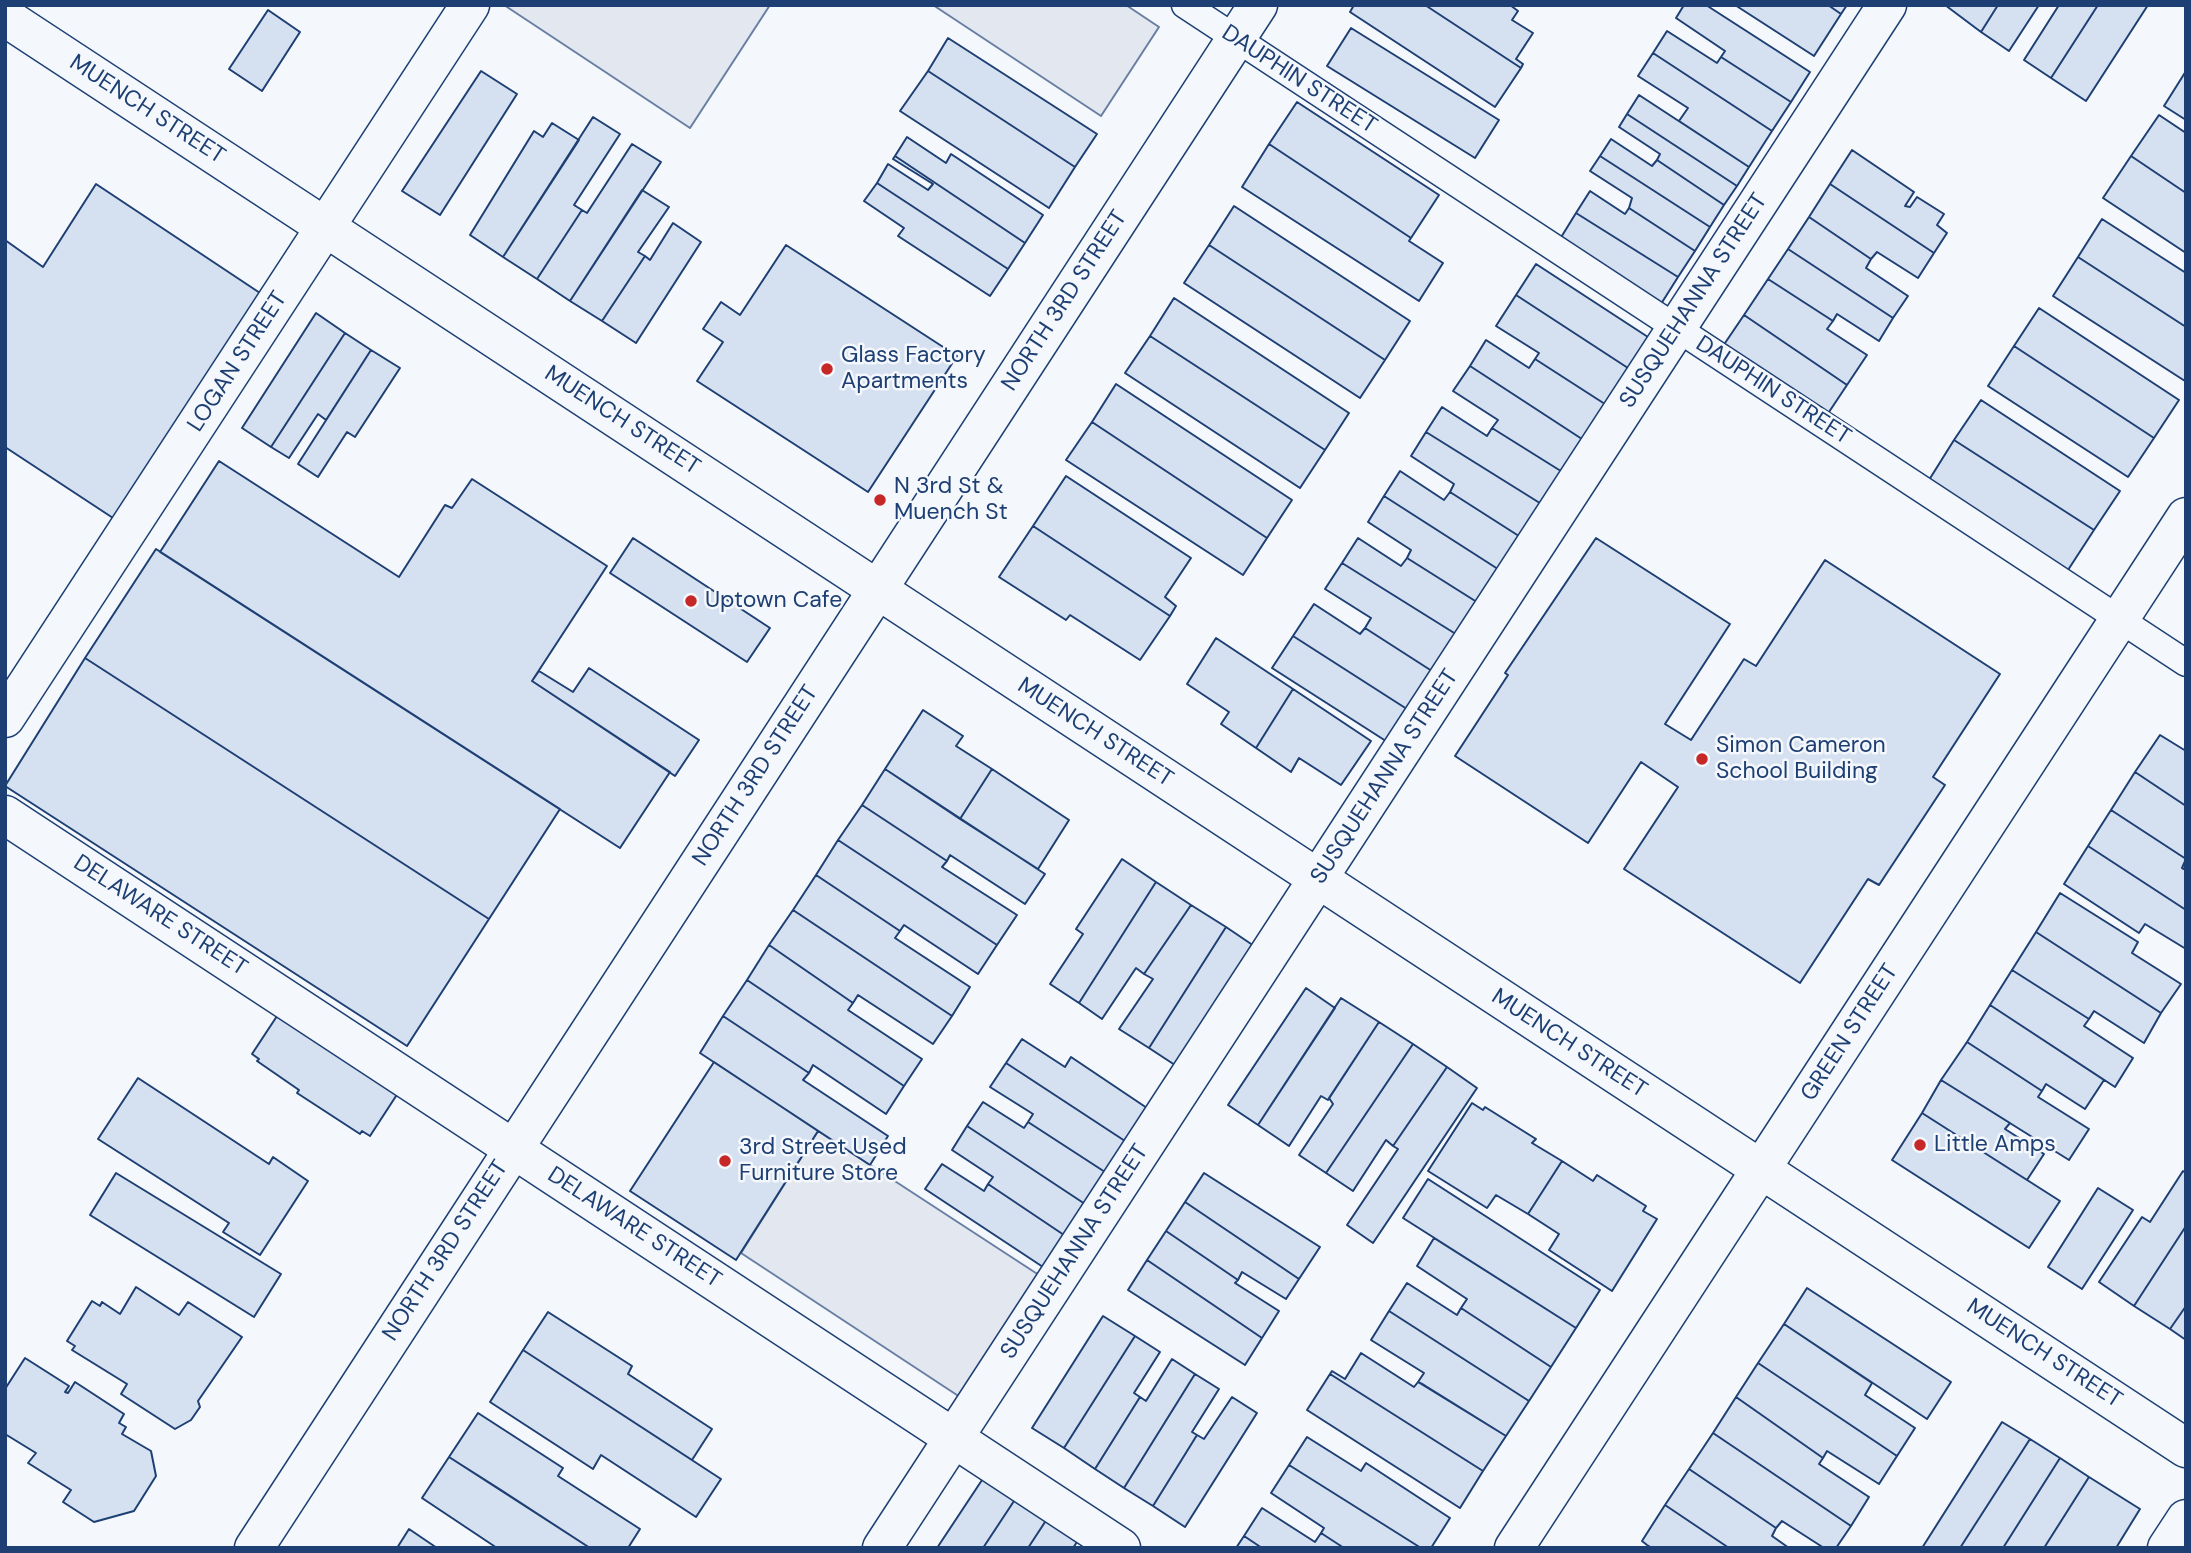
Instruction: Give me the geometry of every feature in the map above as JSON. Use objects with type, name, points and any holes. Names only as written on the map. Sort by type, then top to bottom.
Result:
[{"type":"street","name":"LOGAN STREET","points":[[5,718],[470,5]]},
{"type":"street","name":"NORTH 3RD STREET","points":[[254,1548],[1258,5]]},
{"type":"street","name":"SUSQUEHANNA STREET","points":[[882,1548],[1887,5]]},
{"type":"street","name":"MUENCH STREET","points":[[5,17],[2186,1448]]},
{"type":"street","name":"GREEN STREET","points":[[1514,1548],[2186,517]]},
{"type":"street","name":"DELAWARE STREET","points":[[5,815],[1122,1548]]},
{"type":"street","points":[[2167,1548],[2186,1519]]},
{"type":"lane","name":"DAUPHIN STREET","points":[[1185,5],[2186,663]]},
{"type":"shaded area","points":[[504,5],[770,5],[690,128]]},
{"type":"shaded area","points":[[933,5],[1126,5],[1159,27],[1101,116]]},
{"type":"shaded area","points":[[818,1131],[1042,1277],[963,1399],[741,1253]]},
{"type":"building","points":[[1354,5],[1425,5],[1521,68],[1495,107],[1350,12]]},
{"type":"building","points":[[1425,5],[1510,5],[1518,11],[1512,20],[1533,33],[1516,59],[1523,64],[1521,68]]},
{"type":"building","points":[[1684,5],[1706,5],[1810,72],[1791,102],[1721,57],[1725,51],[1676,18]]},
{"type":"building","points":[[1735,5],[1828,5],[1841,14],[1814,56]]},
{"type":"building","points":[[1828,5],[1847,5],[1841,14]]},
{"type":"building","points":[[1945,5],[1998,5],[1981,32]]},
{"type":"building","points":[[1998,5],[2039,5],[2009,51],[1981,32]]},
{"type":"building","points":[[2059,5],[2098,5],[2051,78],[2024,60]]},
{"type":"building","points":[[2098,5],[2148,5],[2086,101],[2051,78]]},
{"type":"building","points":[[268,10],[300,32],[262,91],[229,69]]},
{"type":"building","points":[[1351,28],[1499,120],[1475,158],[1327,66]]},
{"type":"building","points":[[1667,31],[1717,63],[1721,57],[1791,102],[1772,131],[1653,53]]},
{"type":"building","points":[[948,38],[1097,134],[1075,167],[928,71]]},
{"type":"building","points":[[1653,53],[1772,131],[1749,167],[1679,121],[1688,108],[1638,76]]},
{"type":"building","points":[[481,71],[517,94],[440,215],[402,191]]},
{"type":"building","points":[[928,71],[1075,167],[1049,208],[900,111]]},
{"type":"building","points":[[2186,71],[2186,120],[2164,106]]},
{"type":"building","points":[[1639,95],[1749,167],[1737,186],[1627,114]]},
{"type":"building","points":[[1297,102],[1439,195],[1411,238],[1269,144]]},
{"type":"building","points":[[1627,114],[1737,186],[1724,205],[1657,160],[1660,154],[1619,127]]},
{"type":"building","points":[[2159,115],[2186,133],[2186,193],[2131,156]]},
{"type":"building","points":[[593,117],[620,134],[574,205],[582,210],[537,279],[503,257]]},
{"type":"building","points":[[552,123],[579,140],[503,257],[470,235],[534,131],[543,137]]},
{"type":"building","points":[[907,137],[946,163],[951,154],[1043,215],[1025,243],[895,156]]},
{"type":"building","points":[[1611,139],[1652,166],[1657,160],[1724,205],[1710,227],[1600,156]]},
{"type":"building","points":[[632,144],[661,162],[570,301],[537,279],[582,210],[587,213]]},
{"type":"building","points":[[1269,144],[1411,238],[1409,241],[1443,263],[1419,301],[1242,187]]},
{"type":"building","points":[[1852,150],[1914,192],[1905,206],[1910,207],[1917,197],[1944,214],[1937,225],[1947,233],[1934,253],[1830,184]]},
{"type":"building","points":[[895,156],[1025,243],[1008,269],[877,183],[888,164],[928,190],[933,184],[893,159]]},
{"type":"building","points":[[1600,156],[1710,227],[1695,251],[1629,208],[1632,198],[1590,171]]},
{"type":"building","points":[[2131,156],[2186,193],[2186,253],[2103,198]]},
{"type":"building","points":[[877,183],[1008,269],[990,296],[898,236],[904,228],[864,201]]},
{"type":"building","points":[[96,184],[260,293],[113,518],[5,447],[5,240],[43,267]]},
{"type":"building","points":[[1830,184],[1934,253],[1918,278],[1877,252],[1871,259],[1809,217]]},
{"type":"building","points":[[642,190],[669,207],[638,252],[645,256],[602,321],[570,301]]},
{"type":"building","points":[[1590,191],[1625,214],[1629,208],[1695,251],[1678,277],[1576,213]]},
{"type":"building","points":[[1234,206],[1410,321],[1385,360],[1209,245]]},
{"type":"building","points":[[1576,213],[1678,277],[1661,304],[1560,239]]},
{"type":"building","points":[[1809,217],[1871,259],[1866,268],[1908,296],[1893,318],[1788,249]]},
{"type":"building","points":[[2102,219],[2186,273],[2186,327],[2078,257]]},
{"type":"building","points":[[673,223],[701,242],[636,343],[602,321],[645,256],[650,260]]},
{"type":"building","name":"Glass Factory Apartments","points":[[786,245],[957,356],[868,492],[697,381],[723,342],[703,329],[721,302],[740,315]]},
{"type":"building","points":[[1209,245],[1385,360],[1360,398],[1184,283]]},
{"type":"building","points":[[1788,249],[1893,318],[1879,341],[1837,314],[1833,321],[1768,279]]},
{"type":"building","points":[[2078,257],[2186,327],[2185,381],[2053,296]]},
{"type":"building","points":[[1536,264],[1651,339],[1631,370],[1516,295]]},
{"type":"building","points":[[1768,279],[1833,321],[1827,329],[1867,355],[1847,385],[1744,315]]},
{"type":"building","points":[[1516,295],[1631,370],[1608,406],[1535,359],[1539,353],[1496,326]]},
{"type":"building","points":[[1174,298],[1349,413],[1325,450],[1150,336]]},
{"type":"building","points":[[2039,308],[2179,400],[2154,438],[2014,346]]},
{"type":"building","points":[[316,313],[345,333],[271,447],[242,428]]},
{"type":"building","points":[[1744,315],[1847,385],[1827,415],[1723,346]]},
{"type":"building","points":[[345,333],[371,350],[326,420],[318,414],[289,458],[271,447]]},
{"type":"building","points":[[1150,336],[1325,450],[1300,488],[1125,373]]},
{"type":"building","points":[[1486,340],[1529,368],[1535,359],[1608,406],[1585,441],[1470,366]]},
{"type":"building","points":[[2014,346],[2154,438],[2128,477],[1988,386]]},
{"type":"building","points":[[371,350],[400,368],[355,437],[347,432],[318,477],[298,464]]},
{"type":"building","points":[[1470,366],[1585,441],[1564,473],[1492,428],[1498,420],[1453,391]]},
{"type":"building","points":[[1116,384],[1292,500],[1267,538],[1092,422]]},
{"type":"building","points":[[1981,400],[2120,491],[2094,530],[1954,440]]},
{"type":"building","points":[[1442,407],[1487,436],[1492,428],[1564,473],[1543,505],[1426,432]]},
{"type":"building","points":[[1092,422],[1267,538],[1243,575],[1066,460]]},
{"type":"building","points":[[1426,432],[1543,505],[1522,538],[1450,492],[1454,484],[1411,456]]},
{"type":"building","points":[[1954,440],[2094,530],[2068,570],[1929,480]]},
{"type":"building","points":[[219,461],[399,577],[445,505],[452,508],[472,479],[607,566],[532,681],[670,772],[620,848],[160,552]]},
{"type":"building","points":[[1400,471],[1444,500],[1450,492],[1522,538],[1501,571],[1384,496]]},
{"type":"building","points":[[1066,476],[1191,558],[1165,597],[1176,606],[1170,616],[1033,526]]},
{"type":"building","points":[[1384,496],[1501,571],[1480,604],[1407,558],[1411,550],[1368,522]]},
{"type":"building","points":[[1033,526],[1170,616],[1140,660],[1070,615],[1066,620],[999,577]]},
{"type":"building","name":"Uptown Cafe","points":[[633,538],[770,628],[747,662],[610,573]]},
{"type":"building","points":[[1358,538],[1401,566],[1407,558],[1480,604],[1459,636],[1342,563]]},
{"type":"building","name":"Simon Cameron School Building","points":[[1596,538],[1730,624],[1665,724],[1691,740],[1744,659],[1756,666],[1825,560],[2000,674],[1933,777],[1945,785],[1879,885],[1868,879],[1800,983],[1624,869],[1678,787],[1641,762],[1588,843],[1455,756],[1508,675],[1505,673]]},
{"type":"building","points":[[156,549],[560,809],[489,919],[85,658]]},
{"type":"building","points":[[1342,563],[1459,636],[1435,673],[1365,628],[1371,618],[1325,589]]},
{"type":"building","points":[[1314,604],[1360,634],[1365,628],[1435,673],[1410,711],[1293,636]]},
{"type":"building","points":[[1293,636],[1410,711],[1389,743],[1272,668]]},
{"type":"building","points":[[1216,638],[1293,689],[1256,748],[1221,724],[1229,712],[1187,684]]},
{"type":"building","points":[[85,658],[489,919],[407,1046],[5,786]]},
{"type":"building","points":[[589,668],[699,740],[675,776],[532,681],[539,671],[573,692]]},
{"type":"building","points":[[1293,689],[1371,741],[1341,785],[1299,758],[1291,772],[1256,748]]},
{"type":"building","points":[[923,710],[963,736],[956,746],[992,769],[960,819],[885,769]]},
{"type":"building","points":[[2160,735],[2186,751],[2186,806],[2135,772]]},
{"type":"building","points":[[885,769],[1045,874],[1025,904],[950,855],[947,861],[862,805]]},
{"type":"building","points":[[992,769],[1069,820],[1038,869],[960,819]]},
{"type":"building","points":[[2135,772],[2186,806],[2186,859],[2111,810]]},
{"type":"building","points":[[862,805],[947,861],[942,867],[1017,915],[997,945],[838,840]]},
{"type":"building","points":[[2111,810],[2186,859],[2182,868],[2186,870],[2186,910],[2088,846]]},
{"type":"building","points":[[838,840],[997,945],[978,974],[904,925],[900,931],[816,875]]},
{"type":"building","points":[[2088,846],[2186,910],[2186,949],[2145,924],[2139,933],[2064,884]]},
{"type":"building","points":[[1122,859],[1156,882],[1079,1003],[1050,984],[1083,934],[1076,929]]},
{"type":"building","points":[[816,875],[900,931],[895,938],[970,987],[952,1016],[793,910]]},
{"type":"building","points":[[1156,882],[1191,905],[1144,974],[1136,968],[1102,1019],[1079,1003]]},
{"type":"building","points":[[2060,893],[2138,942],[2132,953],[2181,984],[2161,1013],[2036,932]]},
{"type":"building","points":[[1191,905],[1226,927],[1149,1048],[1119,1029],[1153,979],[1144,974]]},
{"type":"building","points":[[793,910],[952,1016],[933,1044],[858,995],[853,1003],[769,945]]},
{"type":"building","points":[[1226,927],[1260,950],[1181,1069],[1149,1048]]},
{"type":"building","points":[[2036,932],[2161,1013],[2144,1043],[2094,1011],[2089,1019],[2012,970]]},
{"type":"building","points":[[769,945],[853,1003],[848,1010],[922,1059],[904,1086],[747,980]]},
{"type":"building","points":[[2012,970],[2089,1019],[2084,1026],[2133,1058],[2115,1087],[1990,1005]]},
{"type":"building","points":[[747,980],[904,1086],[886,1114],[813,1065],[809,1073],[723,1016]]},
{"type":"building","points":[[1306,988],[1335,1008],[1258,1125],[1228,1105]]},
{"type":"building","points":[[1341,998],[1379,1022],[1328,1100],[1321,1096],[1289,1146],[1258,1125]]},
{"type":"building","points":[[1990,1005],[2104,1080],[2085,1109],[2046,1084],[2042,1091],[1967,1042]]},
{"type":"building","points":[[279,1013],[398,1093],[370,1136],[362,1131],[360,1134],[297,1093],[299,1090],[257,1061],[259,1059],[252,1054]]},
{"type":"building","points":[[723,1016],[809,1073],[803,1080],[888,1136],[870,1165],[700,1053]]},
{"type":"building","points":[[1379,1022],[1413,1044],[1326,1173],[1299,1155],[1333,1104],[1329,1098]]},
{"type":"building","points":[[1022,1039],[1065,1067],[1071,1057],[1147,1108],[1125,1141],[1006,1063]]},
{"type":"building","points":[[1967,1042],[2042,1091],[2038,1097],[2089,1129],[2069,1160],[1941,1080]]},
{"type":"building","points":[[1413,1044],[1447,1067],[1393,1146],[1386,1140],[1353,1191],[1326,1173]]},
{"type":"building","name":"3rd Street Used Furniture Store","points":[[714,1062],[818,1131],[736,1260],[630,1191]]},
{"type":"building","points":[[1006,1063],[1125,1141],[1105,1172],[1028,1122],[1033,1114],[990,1087]]},
{"type":"building","points":[[1447,1067],[1477,1088],[1373,1243],[1347,1225],[1398,1149],[1393,1146]]},
{"type":"building","points":[[138,1078],[269,1164],[273,1157],[308,1181],[260,1255],[223,1232],[229,1223],[98,1139]]},
{"type":"building","points":[[1941,1080],[2010,1123],[2005,1129],[2044,1154],[2027,1180],[1922,1113]]},
{"type":"building","points":[[983,1102],[1024,1128],[1028,1122],[1105,1172],[1085,1204],[967,1126]]},
{"type":"building","points":[[1472,1103],[1483,1110],[1485,1107],[1536,1139],[1532,1143],[1562,1161],[1528,1214],[1496,1195],[1487,1208],[1428,1171]]},
{"type":"building","points":[[1922,1113],[2060,1201],[2029,1248],[1892,1160]]},
{"type":"building","points":[[967,1126],[1085,1204],[1064,1235],[988,1184],[993,1177],[952,1150]]},
{"type":"building","points":[[1562,1161],[1593,1181],[1597,1175],[1646,1206],[1643,1211],[1657,1219],[1612,1291],[1549,1250],[1559,1234],[1528,1214]]},
{"type":"building","points":[[942,1164],[984,1191],[988,1184],[1064,1235],[1043,1267],[925,1189]]},
{"type":"building","points":[[2183,1171],[2186,1173],[2186,1226],[2134,1306],[2099,1282],[2142,1217],[2150,1222]]},
{"type":"building","points":[[116,1173],[281,1274],[254,1317],[90,1215]]},
{"type":"building","points":[[1204,1173],[1320,1247],[1299,1279],[1185,1202]]},
{"type":"building","points":[[1428,1179],[1600,1290],[1576,1328],[1403,1218]]},
{"type":"building","points":[[2098,1188],[2133,1210],[2082,1289],[2048,1267]]},
{"type":"building","points":[[1185,1202],[1299,1279],[1286,1299],[1242,1272],[1238,1280],[1166,1231]]},
{"type":"building","points":[[2186,1226],[2186,1306],[2170,1329],[2134,1306]]},
{"type":"building","points":[[1166,1231],[1238,1280],[1235,1283],[1279,1311],[1262,1338],[1147,1260]]},
{"type":"building","points":[[1434,1238],[1576,1328],[1551,1367],[1461,1308],[1467,1299],[1417,1266]]},
{"type":"building","points":[[1147,1260],[1262,1338],[1245,1365],[1128,1290]]},
{"type":"building","points":[[1407,1283],[1457,1315],[1461,1308],[1551,1367],[1529,1401],[1389,1311]]},
{"type":"building","points":[[136,1287],[179,1315],[188,1302],[242,1337],[198,1401],[200,1407],[191,1420],[175,1429],[121,1394],[127,1384],[72,1350],[75,1346],[67,1341],[92,1301],[100,1306],[102,1302],[120,1314]]},
{"type":"building","points":[[1807,1288],[1951,1382],[1927,1419],[1784,1324]]},
{"type":"building","points":[[2186,1306],[2186,1340],[2170,1329]]},
{"type":"building","points":[[1389,1311],[1529,1401],[1506,1436],[1418,1382],[1424,1373],[1371,1340]]},
{"type":"building","points":[[548,1312],[632,1366],[628,1374],[712,1429],[692,1460],[523,1350]]},
{"type":"building","points":[[1103,1316],[1135,1336],[1064,1448],[1032,1428]]},
{"type":"building","points":[[1784,1324],[1872,1383],[1865,1395],[1915,1428],[1897,1456],[1758,1363]]},
{"type":"building","points":[[1135,1336],[1160,1352],[1134,1393],[1140,1397],[1095,1469],[1064,1448]]},
{"type":"building","points":[[523,1350],[721,1479],[696,1517],[601,1455],[593,1469],[490,1402]]},
{"type":"building","points":[[1361,1353],[1414,1387],[1418,1382],[1424,1385],[1506,1436],[1483,1471],[1330,1374],[1332,1371],[1345,1379]]},
{"type":"building","points":[[25,1358],[69,1386],[65,1392],[68,1393],[75,1382],[124,1414],[119,1423],[126,1427],[122,1434],[151,1451],[156,1476],[134,1511],[94,1522],[63,1502],[71,1490],[28,1463],[36,1453],[5,1434],[5,1389]]},
{"type":"building","points":[[1172,1359],[1195,1374],[1124,1488],[1095,1469],[1140,1397],[1146,1401]]},
{"type":"building","points":[[1758,1363],[1897,1456],[1879,1484],[1827,1451],[1823,1458],[1736,1397]]},
{"type":"building","points":[[1195,1374],[1219,1389],[1192,1432],[1197,1435],[1153,1506],[1124,1488]]},
{"type":"building","points":[[1330,1374],[1483,1471],[1460,1508],[1307,1410]]},
{"type":"building","points":[[1232,1397],[1257,1413],[1185,1527],[1153,1506],[1197,1435],[1204,1439]]},
{"type":"building","points":[[1736,1397],[1823,1458],[1819,1464],[1869,1497],[1851,1526],[1713,1433]]},
{"type":"building","points":[[478,1413],[563,1468],[558,1476],[640,1529],[628,1548],[590,1548],[449,1457]]},
{"type":"building","points":[[2002,1422],[2030,1439],[1960,1548],[1922,1548]]},
{"type":"building","points":[[1713,1433],[1851,1526],[1836,1548],[1824,1548],[1782,1521],[1776,1528],[1689,1469]]},
{"type":"building","points":[[1307,1437],[1361,1471],[1366,1463],[1450,1518],[1431,1548],[1421,1548],[1289,1465]]},
{"type":"building","points":[[2030,1439],[2060,1458],[2003,1548],[1960,1548]]},
{"type":"building","points":[[449,1457],[590,1548],[497,1548],[422,1498]]},
{"type":"building","points":[[2060,1458],[2089,1477],[2044,1548],[2003,1548]]},
{"type":"building","points":[[1289,1465],[1421,1548],[1344,1548],[1321,1533],[1324,1528],[1271,1493]]},
{"type":"building","points":[[1689,1469],[1776,1528],[1772,1536],[1789,1548],[1729,1548],[1665,1505]]},
{"type":"building","points":[[984,1477],[1016,1498],[983,1548],[937,1548]]},
{"type":"building","points":[[2089,1477],[2140,1509],[2116,1548],[2044,1548]]},
{"type":"building","points":[[1016,1498],[1047,1519],[1028,1548],[983,1548]]},
{"type":"building","points":[[1665,1505],[1729,1548],[1652,1548],[1647,1545],[1642,1541]]},
{"type":"building","points":[[1262,1508],[1315,1542],[1321,1533],[1344,1548],[1262,1548],[1244,1536]]},
{"type":"building","points":[[1047,1519],[1079,1539],[1073,1548],[1028,1548]]},
{"type":"building","points":[[409,1529],[437,1548],[397,1548]]},
{"type":"building","points":[[1244,1536],[1262,1548],[1236,1548]]},
{"type":"place","name":"Glass Factory Apartments","points":[[827,369]]},
{"type":"place","name":"N 3rd St & Muench St","points":[[880,500]]},
{"type":"place","name":"Uptown Cafe","points":[[691,601]]},
{"type":"place","name":"Simon Cameron School Building","points":[[1702,759]]},
{"type":"place","name":"Little Amps","points":[[1920,1145]]},
{"type":"place","name":"3rd Street Used Furniture Store","points":[[725,1161]]}]
